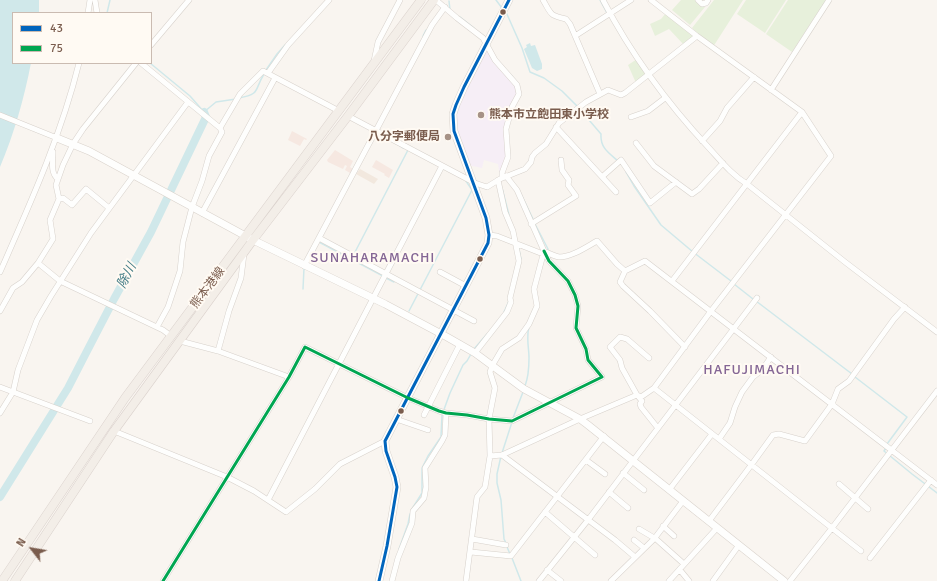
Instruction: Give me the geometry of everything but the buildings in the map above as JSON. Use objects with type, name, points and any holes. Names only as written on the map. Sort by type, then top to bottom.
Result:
[{"type":"main road","name":"熊本港線","points":[[15,581],[114,431],[244,252],[249,238],[339,111],[421,0]]},
{"type":"main road","name":"熊本港線","points":[[2,581],[105,427],[171,336],[348,116],[435,0]]},
{"type":"main road","points":[[22,550],[32,556]]},
{"type":"street","points":[[88,12],[90,0]]},
{"type":"street","points":[[95,0],[97,12]]},
{"type":"street","points":[[152,44],[189,0]]},
{"type":"street","points":[[268,73],[288,45],[329,0]]},
{"type":"street","points":[[373,65],[378,42],[400,0]]},
{"type":"street","points":[[435,0],[445,6],[457,18],[483,38],[495,60],[517,85],[519,94],[512,107],[506,129],[508,157],[502,173],[505,212],[513,231],[519,261],[510,298],[511,302],[507,312],[475,353]]},
{"type":"street","points":[[379,581],[387,546],[397,487],[386,451],[385,441],[488,243],[489,235],[486,218],[454,131],[453,114],[464,87],[509,0]]},
{"type":"street","points":[[543,0],[551,14],[555,17],[566,19],[600,94]]},
{"type":"street","points":[[603,0],[610,14],[665,98],[702,141],[737,178],[786,214],[937,332]]},
{"type":"street","points":[[490,456],[502,455],[580,419],[637,395],[641,397],[654,388],[711,311],[831,156],[802,112],[697,36],[651,0]]},
{"type":"street","points":[[698,0],[702,4],[706,3],[708,0]]},
{"type":"street","points":[[771,90],[829,0]]},
{"type":"street","points":[[574,36],[628,1]]},
{"type":"street","points":[[304,266],[432,25],[445,6]]},
{"type":"street","points":[[220,128],[240,94],[263,72],[268,73],[442,166],[487,187],[502,178],[525,168],[531,162],[535,153],[546,144],[556,127],[586,102],[608,90],[621,95],[649,75],[697,36]]},
{"type":"street","points":[[0,272],[57,138],[74,85],[79,64]]},
{"type":"street","points":[[0,311],[13,288],[22,282],[38,263],[53,239],[50,220],[59,199],[56,189],[58,179],[73,144],[82,129],[135,64]]},
{"type":"street","points":[[142,64],[220,128],[222,132],[209,156],[202,181],[192,207],[183,242],[180,271],[168,307],[157,327]]},
{"type":"street","points":[[702,141],[720,121],[727,108],[754,77]]},
{"type":"street","points":[[202,213],[275,78]]},
{"type":"street","points":[[632,117],[648,111],[665,98]]},
{"type":"street","points":[[0,413],[13,392],[18,370],[41,311],[91,233],[188,102]]},
{"type":"street","points":[[672,281],[802,112]]},
{"type":"street","points":[[0,115],[89,151],[249,238],[460,344],[475,353],[518,385],[580,419],[604,436],[669,490],[784,581]]},
{"type":"street","points":[[556,127],[603,176],[616,192]]},
{"type":"street","points":[[636,143],[654,166],[690,193],[695,194],[723,163]]},
{"type":"street","points":[[53,147],[53,171],[58,179]]},
{"type":"street","points":[[531,224],[576,196],[568,185],[569,180],[562,170],[561,160]]},
{"type":"street","points":[[603,176],[621,160],[650,203],[676,182]]},
{"type":"street","points":[[268,500],[442,166]]},
{"type":"street","points":[[163,581],[289,377],[305,347],[408,398],[428,406],[446,413],[489,419],[512,421],[602,377],[588,360],[586,349],[576,328],[578,306],[575,295],[568,281],[549,261],[544,253],[517,190],[502,178]]},
{"type":"street","points":[[59,199],[64,198],[72,205],[86,189],[109,208]]},
{"type":"street","points":[[489,235],[558,257],[574,253],[597,241],[621,269],[625,271]]},
{"type":"street","points":[[319,238],[474,321]]},
{"type":"street","points":[[218,351],[228,311],[240,278],[244,252]]},
{"type":"street","points":[[466,581],[477,497],[485,487],[490,456],[489,419],[495,388],[490,372],[502,349],[520,338],[529,324],[537,306],[534,289],[544,253]]},
{"type":"street","points":[[685,347],[650,311],[622,286],[620,282],[625,271],[645,261],[892,450],[928,483],[937,485]]},
{"type":"street","points":[[38,263],[60,281],[157,327],[180,341],[218,351],[289,377]]},
{"type":"street","points":[[440,272],[466,286]]},
{"type":"street","points":[[539,581],[588,520],[657,427],[676,405],[757,298]]},
{"type":"street","points":[[709,521],[773,435],[779,434],[805,441],[832,404],[838,389],[849,381],[894,319],[905,307]]},
{"type":"street","points":[[649,358],[627,339],[620,337],[610,347],[620,360],[622,368],[642,401],[640,404],[641,407],[657,427]]},
{"type":"street","points":[[424,415],[460,344]]},
{"type":"street","points":[[719,439],[730,423],[742,392],[754,377],[762,370],[771,357]]},
{"type":"street","points":[[0,387],[90,420]]},
{"type":"street","points":[[654,388],[861,551]]},
{"type":"street","points":[[790,581],[937,390]]},
{"type":"street","points":[[392,581],[398,558],[412,523],[413,511],[424,498],[426,487],[425,468],[442,441],[446,413]]},
{"type":"street","points":[[396,419],[428,430]]},
{"type":"street","points":[[105,427],[227,477],[254,491],[286,512],[315,489],[340,464],[385,441]]},
{"type":"street","points":[[669,490],[712,434]]},
{"type":"street","points":[[471,552],[511,556],[604,436]]},
{"type":"street","points":[[502,455],[635,557]]},
{"type":"street","points":[[586,460],[605,474]]},
{"type":"street","points":[[623,473],[644,490]]},
{"type":"street","points":[[870,558],[928,483]]},
{"type":"street","points":[[839,484],[868,509]]},
{"type":"street","points":[[609,492],[628,508]]},
{"type":"street","points":[[611,581],[654,539],[683,501]]},
{"type":"street","points":[[545,512],[596,554]]},
{"type":"street","points":[[664,526],[674,536]]},
{"type":"street","points":[[669,581],[717,528]]},
{"type":"street","points":[[639,529],[656,540],[684,564]]},
{"type":"street","points":[[472,539],[506,545]]},
{"type":"street","points":[[634,540],[644,548]]},
{"type":"street","points":[[714,581],[740,546]]},
{"type":"street","points":[[547,570],[561,581]]},
{"type":"street","points":[[680,570],[689,581]]},
{"type":"shaded area","name":"熊本市立飽田東小学校","points":[[486,51],[497,66],[513,82],[518,93],[510,106],[505,122],[507,155],[500,177],[498,164],[484,160],[482,168],[468,165],[459,142],[455,117],[456,110]]},
{"type":"shaded area","points":[[292,131],[307,139],[304,139],[300,146],[288,140]]},
{"type":"shaded area","points":[[335,150],[353,161],[350,167],[353,169],[350,173],[345,170],[347,166],[345,165],[343,169],[328,162],[327,160]]},
{"type":"shaded area","points":[[376,160],[393,170],[389,178],[372,167]]},
{"type":"shaded area","points":[[360,169],[378,179],[374,184],[356,174]]},
{"type":"green space","points":[[681,0],[695,0],[705,7],[690,25],[672,10]]},
{"type":"green space","points":[[714,0],[743,0],[713,47],[692,28]]},
{"type":"green space","points":[[746,0],[786,0],[765,33],[737,14]]},
{"type":"green space","points":[[788,0],[826,0],[792,52],[766,34]]},
{"type":"green space","points":[[666,13],[695,36],[684,45],[669,29],[655,36],[650,24],[661,19]]},
{"type":"green space","points":[[637,59],[647,75],[636,83],[628,65]]},
{"type":"water","points":[[0,0],[39,0],[39,12],[12,12],[12,64],[31,64],[18,116],[0,167]]},
{"type":"water","points":[[530,43],[531,46],[535,45],[542,64],[542,69],[537,71],[532,68],[524,49],[527,47],[526,45]]},
{"type":"waterway","name":"除川","points":[[107,12],[110,0]]},
{"type":"waterway","points":[[496,0],[502,8]]},
{"type":"waterway","points":[[600,0],[607,13]]},
{"type":"waterway","points":[[449,1],[450,10]]},
{"type":"waterway","points":[[506,12],[522,48],[530,72],[544,78],[562,91],[577,106],[601,134],[602,143],[608,153],[618,161]]},
{"type":"waterway","points":[[460,17],[474,28]]},
{"type":"waterway","points":[[423,36],[426,30]]},
{"type":"waterway","points":[[477,31],[487,38]]},
{"type":"waterway","points":[[266,70],[285,45]]},
{"type":"waterway","name":"除川","points":[[151,64],[190,96],[204,112],[216,102],[236,99]]},
{"type":"waterway","points":[[239,98],[254,93],[264,74]]},
{"type":"waterway","points":[[510,74],[517,82]]},
{"type":"waterway","name":"除川","points":[[0,497],[68,388],[151,232],[206,117],[204,112]]},
{"type":"waterway","points":[[391,140],[403,148]]},
{"type":"waterway","points":[[354,254],[408,150]]},
{"type":"waterway","points":[[626,172],[661,225],[731,281]]},
{"type":"waterway","points":[[409,311],[472,190],[466,181]]},
{"type":"waterway","points":[[502,188],[509,215]]},
{"type":"waterway","points":[[520,192],[533,219]]},
{"type":"waterway","points":[[535,224],[548,249],[547,251]]},
{"type":"waterway","points":[[319,242],[383,276]]},
{"type":"waterway","points":[[518,245],[521,259]]},
{"type":"waterway","points":[[303,289],[304,268]]},
{"type":"waterway","points":[[386,278],[394,282]]},
{"type":"waterway","points":[[734,284],[753,299]]},
{"type":"waterway","points":[[504,312],[509,301]]},
{"type":"waterway","points":[[756,301],[852,374]]},
{"type":"waterway","points":[[525,386],[529,365],[529,327]]},
{"type":"waterway","points":[[474,349],[487,334]]},
{"type":"waterway","points":[[412,509],[422,493],[422,468],[441,437],[442,415],[450,393],[463,365],[471,354]]},
{"type":"waterway","points":[[855,377],[907,417],[887,444]]},
{"type":"waterway","points":[[513,418],[523,392]]},
{"type":"waterway","points":[[502,453],[512,422]]},
{"type":"waterway","points":[[886,448],[884,451],[937,493]]},
{"type":"waterway","points":[[501,456],[497,474],[497,483],[501,500],[504,539],[506,543]]},
{"type":"waterway","points":[[399,549],[410,514]]},
{"type":"waterway","points":[[507,547],[510,554]]},
{"type":"waterway","points":[[512,558],[521,581]]},
{"type":"transit line","name":"43","points":[[379,581],[387,546],[397,487],[386,451],[385,441],[488,243],[489,235],[486,218],[454,131],[453,114],[464,87],[509,0]]},
{"type":"transit line","name":"75","points":[[163,581],[289,377],[305,347],[408,398],[439,411],[489,419],[512,421],[602,377],[588,360],[586,349],[576,328],[578,306],[575,295],[568,281],[549,261],[544,251]]},
{"type":"place","name":"熊本市立飽田東小学校","points":[[481,115]]},
{"type":"place","name":"八分字郵便局","points":[[448,137]]},
{"type":"district","name":"SUNAHARAMACHI","points":[[373,258]]},
{"type":"district","name":"HAFUJIMACHI","points":[[752,370]]}]
